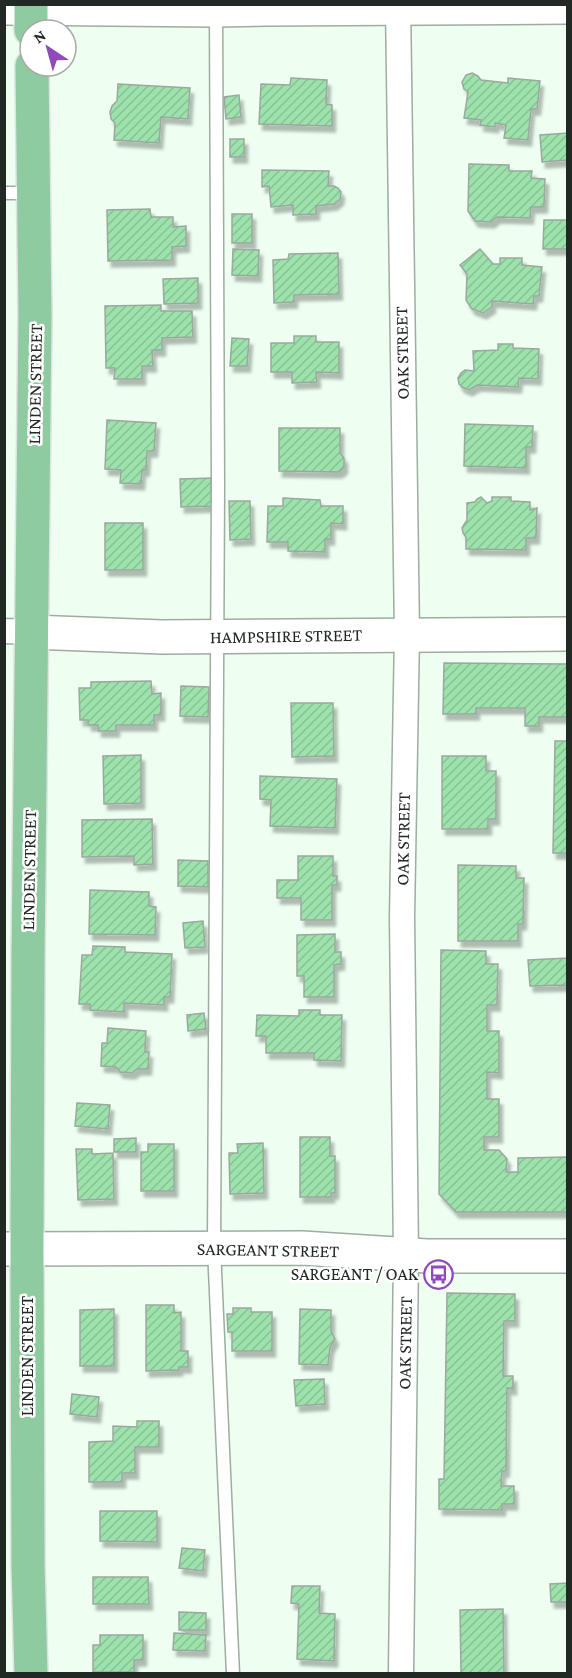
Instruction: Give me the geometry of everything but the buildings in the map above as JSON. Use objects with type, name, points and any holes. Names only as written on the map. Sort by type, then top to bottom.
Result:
[{"type":"main road","name":"LINDEN STREET","points":[[31,78],[19,193],[35,315],[18,631],[16,1249],[31,1674]]},
{"type":"street","points":[[24,13],[398,6],[567,7]]},
{"type":"street","name":"OAK STREET","points":[[398,6],[407,634],[402,917],[406,1255],[401,1674]]},
{"type":"street","name":"HAMPSHIRE STREET","points":[[18,631],[162,637],[567,634]]},
{"type":"street","name":"SARGEANT STREET","points":[[16,1249],[302,1248],[406,1255],[567,1256]]},
{"type":"lane","points":[[216,10],[218,486],[214,1248],[233,1674]]},
{"type":"place","name":"SARGEANT / OAK","points":[[439,1274]]}]
